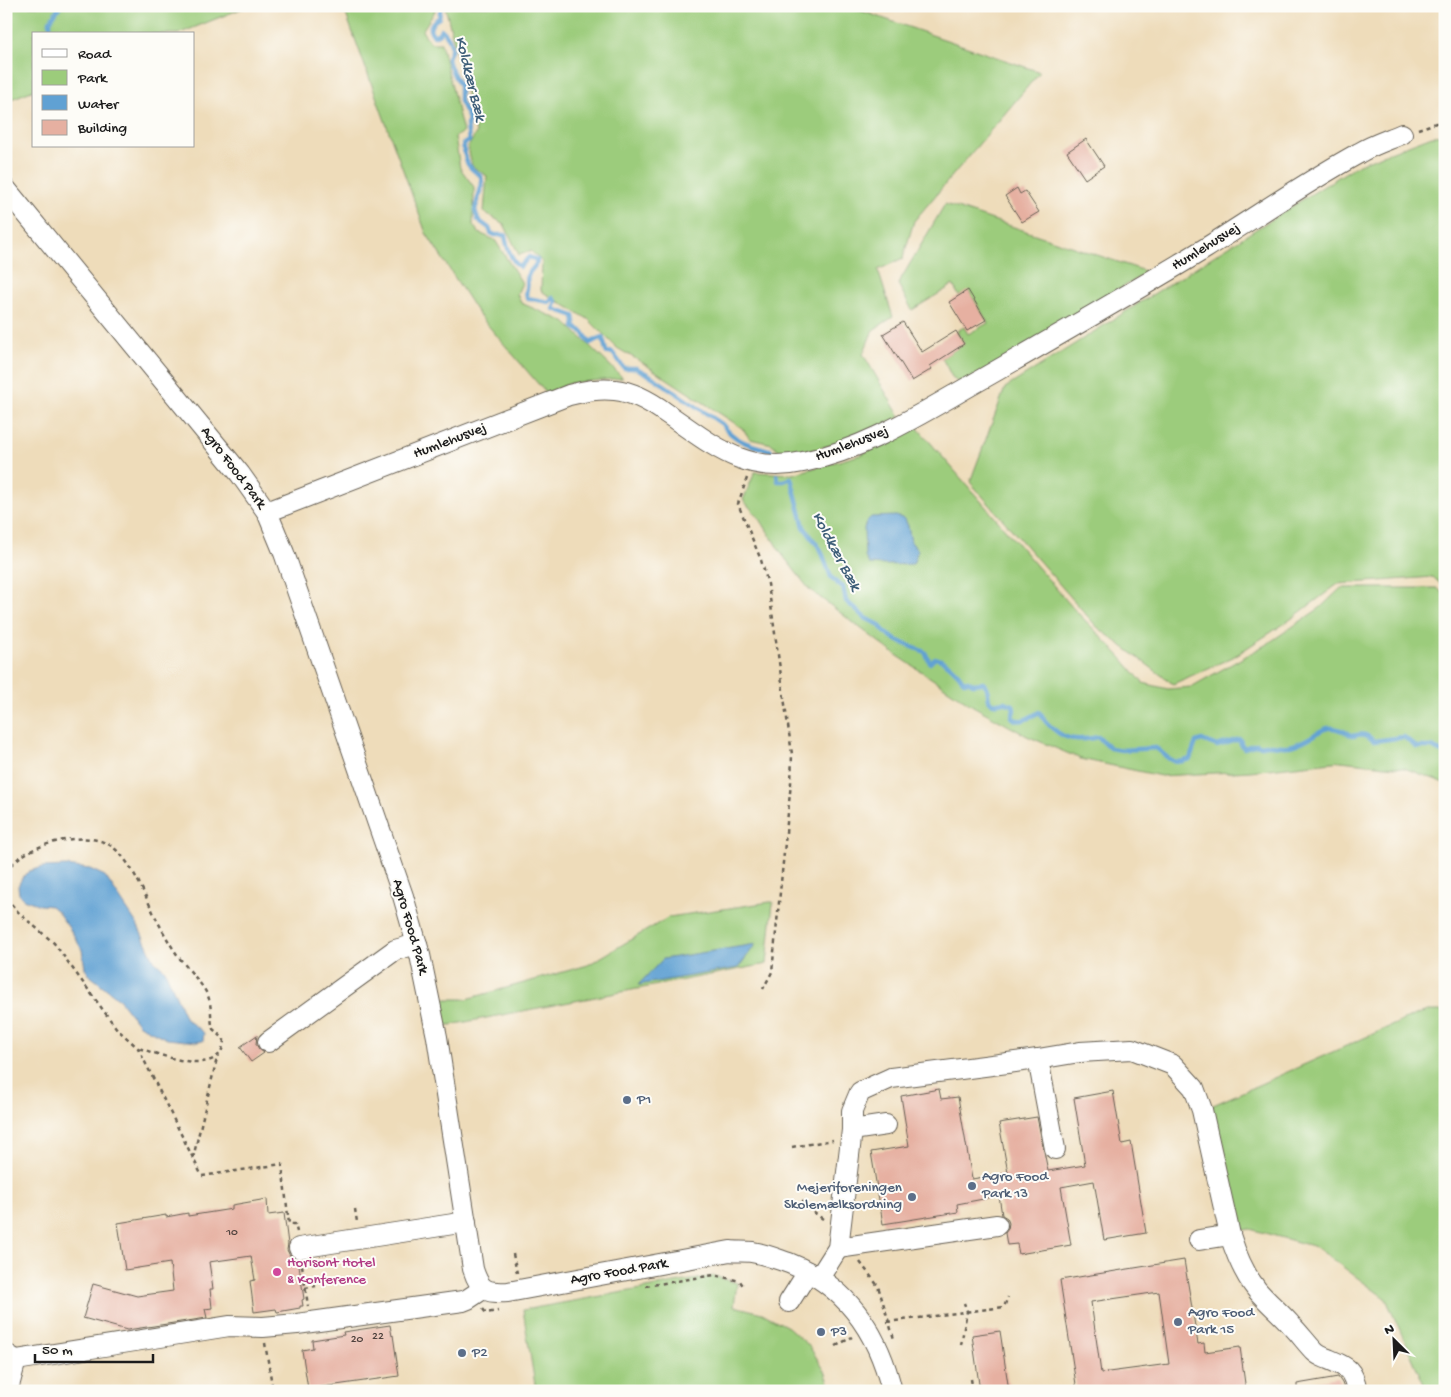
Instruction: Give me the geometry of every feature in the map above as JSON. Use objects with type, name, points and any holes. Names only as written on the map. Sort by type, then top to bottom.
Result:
[{"type":"street","name":"Humlehusvej","points":[[267,512],[569,394],[591,389],[616,390],[635,394],[654,404],[721,450],[738,458],[770,465],[784,465],[820,458],[870,440],[906,422],[1081,322],[1207,247],[1317,177],[1361,152],[1402,134]]},
{"type":"street","name":"Agro Food Park","points":[[6,188],[234,466],[267,512],[287,562],[400,887],[417,944],[437,1037],[473,1269],[477,1281],[483,1289],[494,1293],[508,1292],[730,1251],[753,1252],[801,1268],[842,1296],[868,1328],[884,1362],[892,1391]]},
{"type":"street","points":[[268,1042],[395,950],[417,944]]},
{"type":"street","points":[[789,1302],[842,1242],[852,1112],[860,1092],[891,1078],[1080,1052],[1132,1049],[1173,1065],[1194,1088],[1202,1110],[1230,1235],[1245,1273],[1257,1290],[1293,1326],[1314,1352],[1344,1366],[1350,1371],[1355,1379],[1357,1391]]},
{"type":"street","points":[[1038,1059],[1054,1149]]},
{"type":"street","points":[[851,1133],[886,1125]]},
{"type":"street","points":[[299,1248],[466,1222]]},
{"type":"street","points":[[842,1242],[997,1225]]},
{"type":"street","points":[[1199,1240],[1230,1235]]},
{"type":"street","points":[[9,1391],[11,1357],[229,1326],[263,1327],[310,1322],[463,1301],[483,1289]]},
{"type":"path","points":[[1402,134],[1445,120]]},
{"type":"path","points":[[753,462],[738,504],[761,560],[768,584],[792,754],[791,783],[772,972],[763,989]]},
{"type":"path","points":[[6,871],[14,862],[38,848],[63,841],[81,839],[96,839],[113,847],[126,862],[177,954],[205,990],[209,999],[213,1029],[224,1039],[222,1051],[217,1058],[194,1158]]},
{"type":"path","points":[[6,898],[20,914],[54,943],[117,1029],[138,1048],[202,1176],[282,1164],[288,1224],[295,1224],[310,1322]]},
{"type":"path","points":[[138,1048],[188,1062],[200,1062],[217,1058]]},
{"type":"path","points":[[792,1147],[851,1133]]},
{"type":"path","points":[[802,1201],[853,1254],[878,1286],[894,1341]]},
{"type":"path","points":[[305,1288],[316,1286]]},
{"type":"path","points":[[868,1328],[888,1322],[1004,1306],[1008,1297]]},
{"type":"path","points":[[961,1345],[967,1311],[964,1303]]},
{"type":"path","points":[[920,1311],[921,1317]]},
{"type":"path","points":[[263,1327],[273,1391]]},
{"type":"path","points":[[970,1378],[972,1391]]},
{"type":"green space","points":[[6,6],[248,6],[183,32],[32,32],[32,91],[6,101]]},
{"type":"green space","points":[[343,6],[434,6],[435,11],[422,31],[431,43],[441,43],[463,132],[455,137],[460,168],[474,187],[473,225],[479,233],[495,240],[522,283],[517,294],[521,303],[565,322],[623,378],[571,383],[546,393],[479,315],[426,233]]},
{"type":"green space","points":[[445,6],[847,6],[1040,72],[914,221],[903,258],[878,270],[893,317],[873,330],[863,354],[900,417],[854,439],[812,450],[783,454],[772,444],[750,439],[742,428],[617,348],[588,319],[541,291],[542,262],[531,251],[519,255],[504,224],[484,212],[487,176],[472,166],[468,147],[476,133]]},
{"type":"green space","points":[[1445,135],[1445,588],[1433,577],[1338,584],[1287,622],[1233,657],[1173,684],[1097,627],[970,482],[1005,388],[1359,164],[1432,136]]},
{"type":"green space","points":[[945,204],[1148,272],[960,385],[952,377],[942,358],[964,344],[957,331],[964,327],[968,334],[988,323],[969,291],[959,296],[953,285],[912,310],[898,284]]},
{"type":"green space","points":[[916,426],[1073,608],[1121,657],[1143,683],[1168,689],[1191,687],[1267,644],[1320,608],[1341,588],[1437,588],[1445,595],[1445,783],[1404,768],[1341,761],[1250,771],[1161,776],[1081,759],[1027,736],[973,706],[892,652],[809,589],[781,553],[760,519],[743,500],[755,472],[793,474],[860,455]]},
{"type":"green space","points":[[773,902],[767,964],[443,1025],[439,1008],[441,999],[467,999],[588,965],[669,917]]},
{"type":"green space","points":[[1428,1011],[1445,1013],[1445,1391],[1427,1391],[1386,1299],[1316,1247],[1250,1229],[1239,1231],[1211,1106]]},
{"type":"green space","points":[[714,1276],[737,1283],[734,1306],[762,1313],[788,1327],[809,1346],[825,1371],[832,1391],[536,1391],[523,1310]]},
{"type":"water","points":[[896,516],[905,519],[911,542],[918,550],[913,564],[869,564],[865,557],[864,528],[867,521],[871,517]]},
{"type":"water","points":[[66,866],[90,869],[105,876],[137,924],[154,960],[165,970],[186,1019],[204,1033],[203,1041],[167,1039],[139,1025],[118,998],[89,975],[85,968],[82,950],[57,911],[51,906],[40,905],[23,899],[19,894],[18,886],[22,878],[29,871],[43,867]]},
{"type":"water","points":[[756,944],[738,968],[638,985],[663,959]]},
{"type":"building","points":[[1086,139],[1104,166],[1085,179],[1067,152]]},
{"type":"building","points":[[1017,188],[1020,194],[1025,191],[1039,212],[1022,222],[1005,196]]},
{"type":"building","points":[[968,290],[986,320],[967,331],[949,302]]},
{"type":"building","points":[[903,322],[922,352],[956,331],[964,344],[930,366],[932,369],[912,381],[883,334]]},
{"type":"building","points":[[257,1035],[256,1044],[264,1053],[251,1062],[240,1047]]},
{"type":"building","name":"Agro Food Park 13","points":[[939,1089],[941,1099],[958,1097],[972,1179],[1008,1173],[999,1123],[1037,1117],[1048,1171],[1085,1165],[1074,1098],[1113,1091],[1122,1144],[1131,1142],[1146,1233],[1104,1240],[1094,1181],[1061,1187],[1071,1245],[1019,1254],[1017,1244],[1007,1245],[1005,1233],[1009,1223],[1007,1218],[1002,1215],[999,1196],[957,1204],[958,1212],[883,1224],[871,1152],[909,1146],[901,1096]]},
{"type":"building","points":[[267,1199],[268,1215],[284,1213],[287,1250],[290,1256],[298,1259],[304,1299],[302,1300],[303,1306],[300,1306],[300,1308],[277,1312],[276,1309],[254,1312],[250,1281],[255,1280],[251,1256],[209,1262],[213,1289],[210,1289],[212,1308],[205,1309],[207,1318],[127,1330],[83,1318],[93,1284],[137,1296],[173,1291],[170,1263],[125,1270],[118,1223],[166,1215],[166,1217],[188,1213],[188,1216],[232,1209],[232,1205]]},
{"type":"building","name":"Agro Food Park 15","points":[[1184,1260],[1198,1344],[1204,1343],[1205,1352],[1240,1347],[1246,1391],[1077,1391],[1060,1280]],"holes":[[[1159,1292],[1169,1364],[1101,1373],[1091,1302]]]},
{"type":"building","points":[[390,1325],[399,1376],[308,1389],[302,1350],[313,1348],[312,1340],[344,1335],[343,1332]]},
{"type":"building","points":[[1000,1331],[1009,1391],[980,1391],[972,1335]]},
{"type":"building","points":[[1338,1377],[1345,1391],[1297,1391],[1297,1384]]},
{"type":"waterway","points":[[50,32],[50,21],[60,6]]},
{"type":"waterway","name":"Koldkær Bæk","points":[[441,6],[439,18],[435,20],[430,30],[434,36],[441,29],[450,41],[451,51],[448,59],[460,85],[460,101],[469,119],[467,125],[469,141],[463,144],[465,155],[469,166],[481,176],[482,184],[475,210],[478,220],[489,228],[491,233],[505,235],[511,257],[520,267],[529,257],[537,260],[536,265],[527,277],[527,298],[549,302],[553,298],[556,302],[554,309],[574,316],[574,327],[583,332],[590,343],[602,337],[607,353],[612,352],[624,368],[636,368],[651,376],[722,424],[738,439],[770,450],[775,457]]},
{"type":"waterway","name":"Koldkær Bæk","points":[[777,475],[778,481],[791,478],[804,527],[821,550],[831,577],[843,587],[846,601],[865,618],[878,624],[896,640],[925,652],[930,663],[935,658],[939,659],[951,667],[964,682],[968,681],[973,684],[983,683],[987,687],[989,700],[993,704],[1004,702],[1013,705],[1012,717],[1015,719],[1022,720],[1039,712],[1052,728],[1069,738],[1098,737],[1110,748],[1122,750],[1156,748],[1171,760],[1178,762],[1190,759],[1196,742],[1202,740],[1217,746],[1240,739],[1244,748],[1257,744],[1261,746],[1289,746],[1329,728],[1335,728],[1353,736],[1364,735],[1374,741],[1404,737],[1416,747],[1432,747],[1445,754]]},
{"type":"place","name":"P1","points":[[627,1100]]},
{"type":"place","name":"Agro Food Park 13","points":[[972,1186]]},
{"type":"place","name":"Mejeriforeningen Skolemælksordning","points":[[912,1197]]},
{"type":"place","name":"Horisont Hotel & Konference","points":[[277,1272]]},
{"type":"place","name":"Agro Food Park 15","points":[[1178,1322]]},
{"type":"place","name":"P3","points":[[821,1332]]},
{"type":"place","name":"P2","points":[[462,1353]]}]
